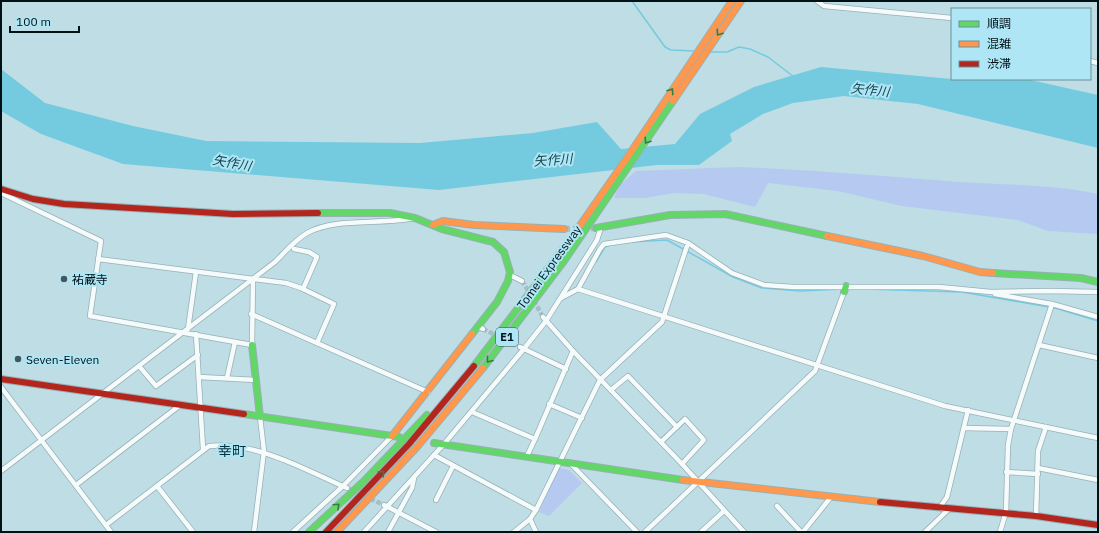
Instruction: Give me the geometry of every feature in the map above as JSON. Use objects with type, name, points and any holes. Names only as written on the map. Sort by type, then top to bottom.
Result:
[{"type":"main road","name":"Tomei Expressway","points":[[326,532],[396,458],[481,358],[532,291],[594,204],[732,1]]},
{"type":"main road","name":"Tomei Expressway","points":[[337,532],[403,463],[445,415],[510,334],[603,205],[741,1]]},
{"type":"main road","points":[[1,189],[33,199],[64,204],[234,214],[390,213],[415,218],[433,225],[484,239],[497,245],[506,256],[510,267],[510,275],[505,288],[481,328],[392,436]]},
{"type":"main road","points":[[599,228],[670,215],[725,214],[916,255],[980,272],[1081,278],[1098,282]]},
{"type":"main road","points":[[433,225],[443,221],[474,225],[564,229]]},
{"type":"main road","points":[[844,292],[846,286]]},
{"type":"main road","points":[[252,345],[260,417]]},
{"type":"main road","points":[[309,532],[363,482],[481,358]]},
{"type":"main road","points":[[1,379],[399,437]]},
{"type":"main road","points":[[434,443],[697,482],[942,509],[1036,516],[1098,525]]},
{"type":"main road","points":[[344,532],[403,463]]},
{"type":"street","points":[[817,1],[824,6],[951,18]]},
{"type":"street","points":[[1,193],[98,238],[101,241],[90,316],[252,345],[251,314],[253,280]]},
{"type":"street","points":[[1,471],[253,280],[275,262],[302,236],[318,228],[367,221],[415,218]]},
{"type":"street","points":[[364,532],[385,506],[414,478],[472,412],[522,349],[561,298],[597,240],[599,228]]},
{"type":"street","points":[[561,298],[578,289],[604,244],[666,235],[688,243],[732,273],[764,285],[793,287],[939,287],[991,292],[1098,292]]},
{"type":"street","points":[[514,532],[530,519],[536,510],[600,380],[662,322],[688,243]]},
{"type":"street","points":[[294,250],[309,252],[317,257],[303,289]]},
{"type":"street","points":[[98,259],[253,280],[286,283],[303,289],[334,304],[317,343]]},
{"type":"street","points":[[188,329],[196,272]]},
{"type":"street","points":[[510,275],[522,281]]},
{"type":"street","points":[[578,289],[945,406],[1098,438]]},
{"type":"street","points":[[645,532],[697,482],[759,426],[815,371],[819,365],[844,292]]},
{"type":"street","points":[[991,292],[1001,296],[1052,304],[1098,317]]},
{"type":"street","points":[[1000,532],[1005,514],[1006,472],[1011,429],[1052,304]]},
{"type":"street","points":[[251,314],[428,392]]},
{"type":"street","points":[[545,319],[600,380],[682,464],[744,532]]},
{"type":"street","points":[[196,334],[203,449]]},
{"type":"street","points":[[227,378],[235,342]]},
{"type":"street","points":[[1039,345],[1098,358]]},
{"type":"street","points":[[522,349],[566,368]]},
{"type":"street","points":[[527,456],[573,351]]},
{"type":"street","points":[[139,366],[156,386],[198,355]]},
{"type":"street","points":[[611,390],[628,376],[677,427]]},
{"type":"street","points":[[199,377],[256,380]]},
{"type":"street","points":[[1,387],[111,532]]},
{"type":"street","points":[[549,404],[582,418]]},
{"type":"street","points":[[76,485],[179,406]]},
{"type":"street","points":[[942,509],[942,504],[947,497],[968,410]]},
{"type":"street","points":[[472,412],[535,439]]},
{"type":"street","points":[[254,532],[264,451],[260,417]]},
{"type":"street","points":[[661,442],[685,419],[704,440],[682,464]]},
{"type":"street","points":[[1036,516],[1038,451],[1046,427]]},
{"type":"street","points":[[964,428],[1011,429]]},
{"type":"street","points":[[293,532],[345,487],[392,436]]},
{"type":"street","points":[[106,525],[203,449],[209,446],[217,445],[264,451],[345,487]]},
{"type":"street","points":[[434,455],[536,510]]},
{"type":"street","points":[[570,463],[637,532]]},
{"type":"street","points":[[436,500],[453,466]]},
{"type":"street","points":[[1038,468],[1098,480]]},
{"type":"street","points":[[1006,472],[1038,474]]},
{"type":"street","points":[[388,532],[412,488],[414,478]]},
{"type":"street","points":[[157,486],[193,532]]},
{"type":"street","points":[[777,506],[802,532],[831,497]]},
{"type":"street","points":[[385,506],[400,512],[436,532]]},
{"type":"street","points":[[925,532],[949,509]]},
{"type":"street","points":[[701,532],[724,511]]},
{"type":"street","points":[[530,519],[536,532]]},
{"type":"shaded area","points":[[737,167],[820,171],[959,182],[1028,185],[1063,188],[1098,194],[1098,234],[1048,231],[1018,220],[902,206],[838,191],[768,183],[755,207],[704,194],[674,193],[644,198],[614,198],[621,184],[636,171]]},
{"type":"shaded area","points":[[559,468],[569,470],[582,483],[549,516],[539,512]]},
{"type":"water","name":"矢作川","points":[[821,67],[951,80],[1030,80],[1098,95],[1098,148],[918,104],[844,96],[793,103],[763,114],[730,134],[732,141],[699,165],[657,165],[439,190],[123,164],[41,134],[1,111],[1,69],[45,103],[133,126],[206,141],[420,143],[533,133],[597,122],[621,149],[675,144],[700,114],[754,87]]},
{"type":"waterway","points":[[632,1],[665,47],[671,50],[694,51]]},
{"type":"waterway","points":[[709,52],[727,52],[739,47],[750,49],[768,57],[794,77]]},
{"type":"waterway","points":[[631,242],[667,240],[733,277],[762,288],[801,291],[843,289]]},
{"type":"waterway","points":[[596,262],[605,247],[610,245]]},
{"type":"waterway","points":[[863,289],[962,292],[1055,308],[1098,321]]},
{"type":"tunnel","points":[[564,229],[596,228]]},
{"type":"tunnel","points":[[522,281],[531,295]]},
{"type":"tunnel","points":[[534,301],[543,317]]},
{"type":"tunnel","points":[[483,329],[520,347]]},
{"type":"tunnel","points":[[347,488],[384,505]]},
{"type":"traffic: fast","points":[[483,368],[564,261],[673,101]]},
{"type":"traffic: fast","points":[[318,213],[390,213],[415,218],[442,229],[493,242],[504,252],[510,272],[508,281],[497,302],[472,334]]},
{"type":"traffic: fast","points":[[596,228],[670,215],[725,214],[827,236]]},
{"type":"traffic: fast","points":[[474,366],[572,237]]},
{"type":"traffic: fast","points":[[993,273],[1081,278],[1098,282]]},
{"type":"traffic: fast","points":[[844,292],[846,286]]},
{"type":"traffic: fast","points":[[252,345],[260,417]]},
{"type":"traffic: fast","points":[[244,414],[399,437]]},
{"type":"traffic: fast","points":[[309,532],[363,482],[427,415]]},
{"type":"traffic: fast","points":[[434,443],[683,480]]},
{"type":"traffic: slow","points":[[572,237],[732,1]]},
{"type":"traffic: slow","points":[[673,101],[741,1]]},
{"type":"traffic: slow","points":[[433,225],[443,221],[474,225],[564,229]]},
{"type":"traffic: slow","points":[[827,236],[923,256],[980,272],[993,273]]},
{"type":"traffic: slow","points":[[392,436],[472,334]]},
{"type":"traffic: slow","points":[[337,532],[417,447],[483,368]]},
{"type":"traffic: slow","points":[[683,480],[880,502]]},
{"type":"traffic: jam","points":[[1,189],[33,199],[64,204],[233,214],[318,213]]},
{"type":"traffic: jam","points":[[326,532],[409,444],[474,366]]},
{"type":"traffic: jam","points":[[1,379],[244,414]]},
{"type":"traffic: jam","points":[[880,502],[1036,516],[1098,525]]},
{"type":"place","name":"祐蔵寺","points":[[64,279]]},
{"type":"place","name":"Seven-Eleven","points":[[18,359]]},
{"type":"district","name":"幸町","points":[[232,451]]}]
